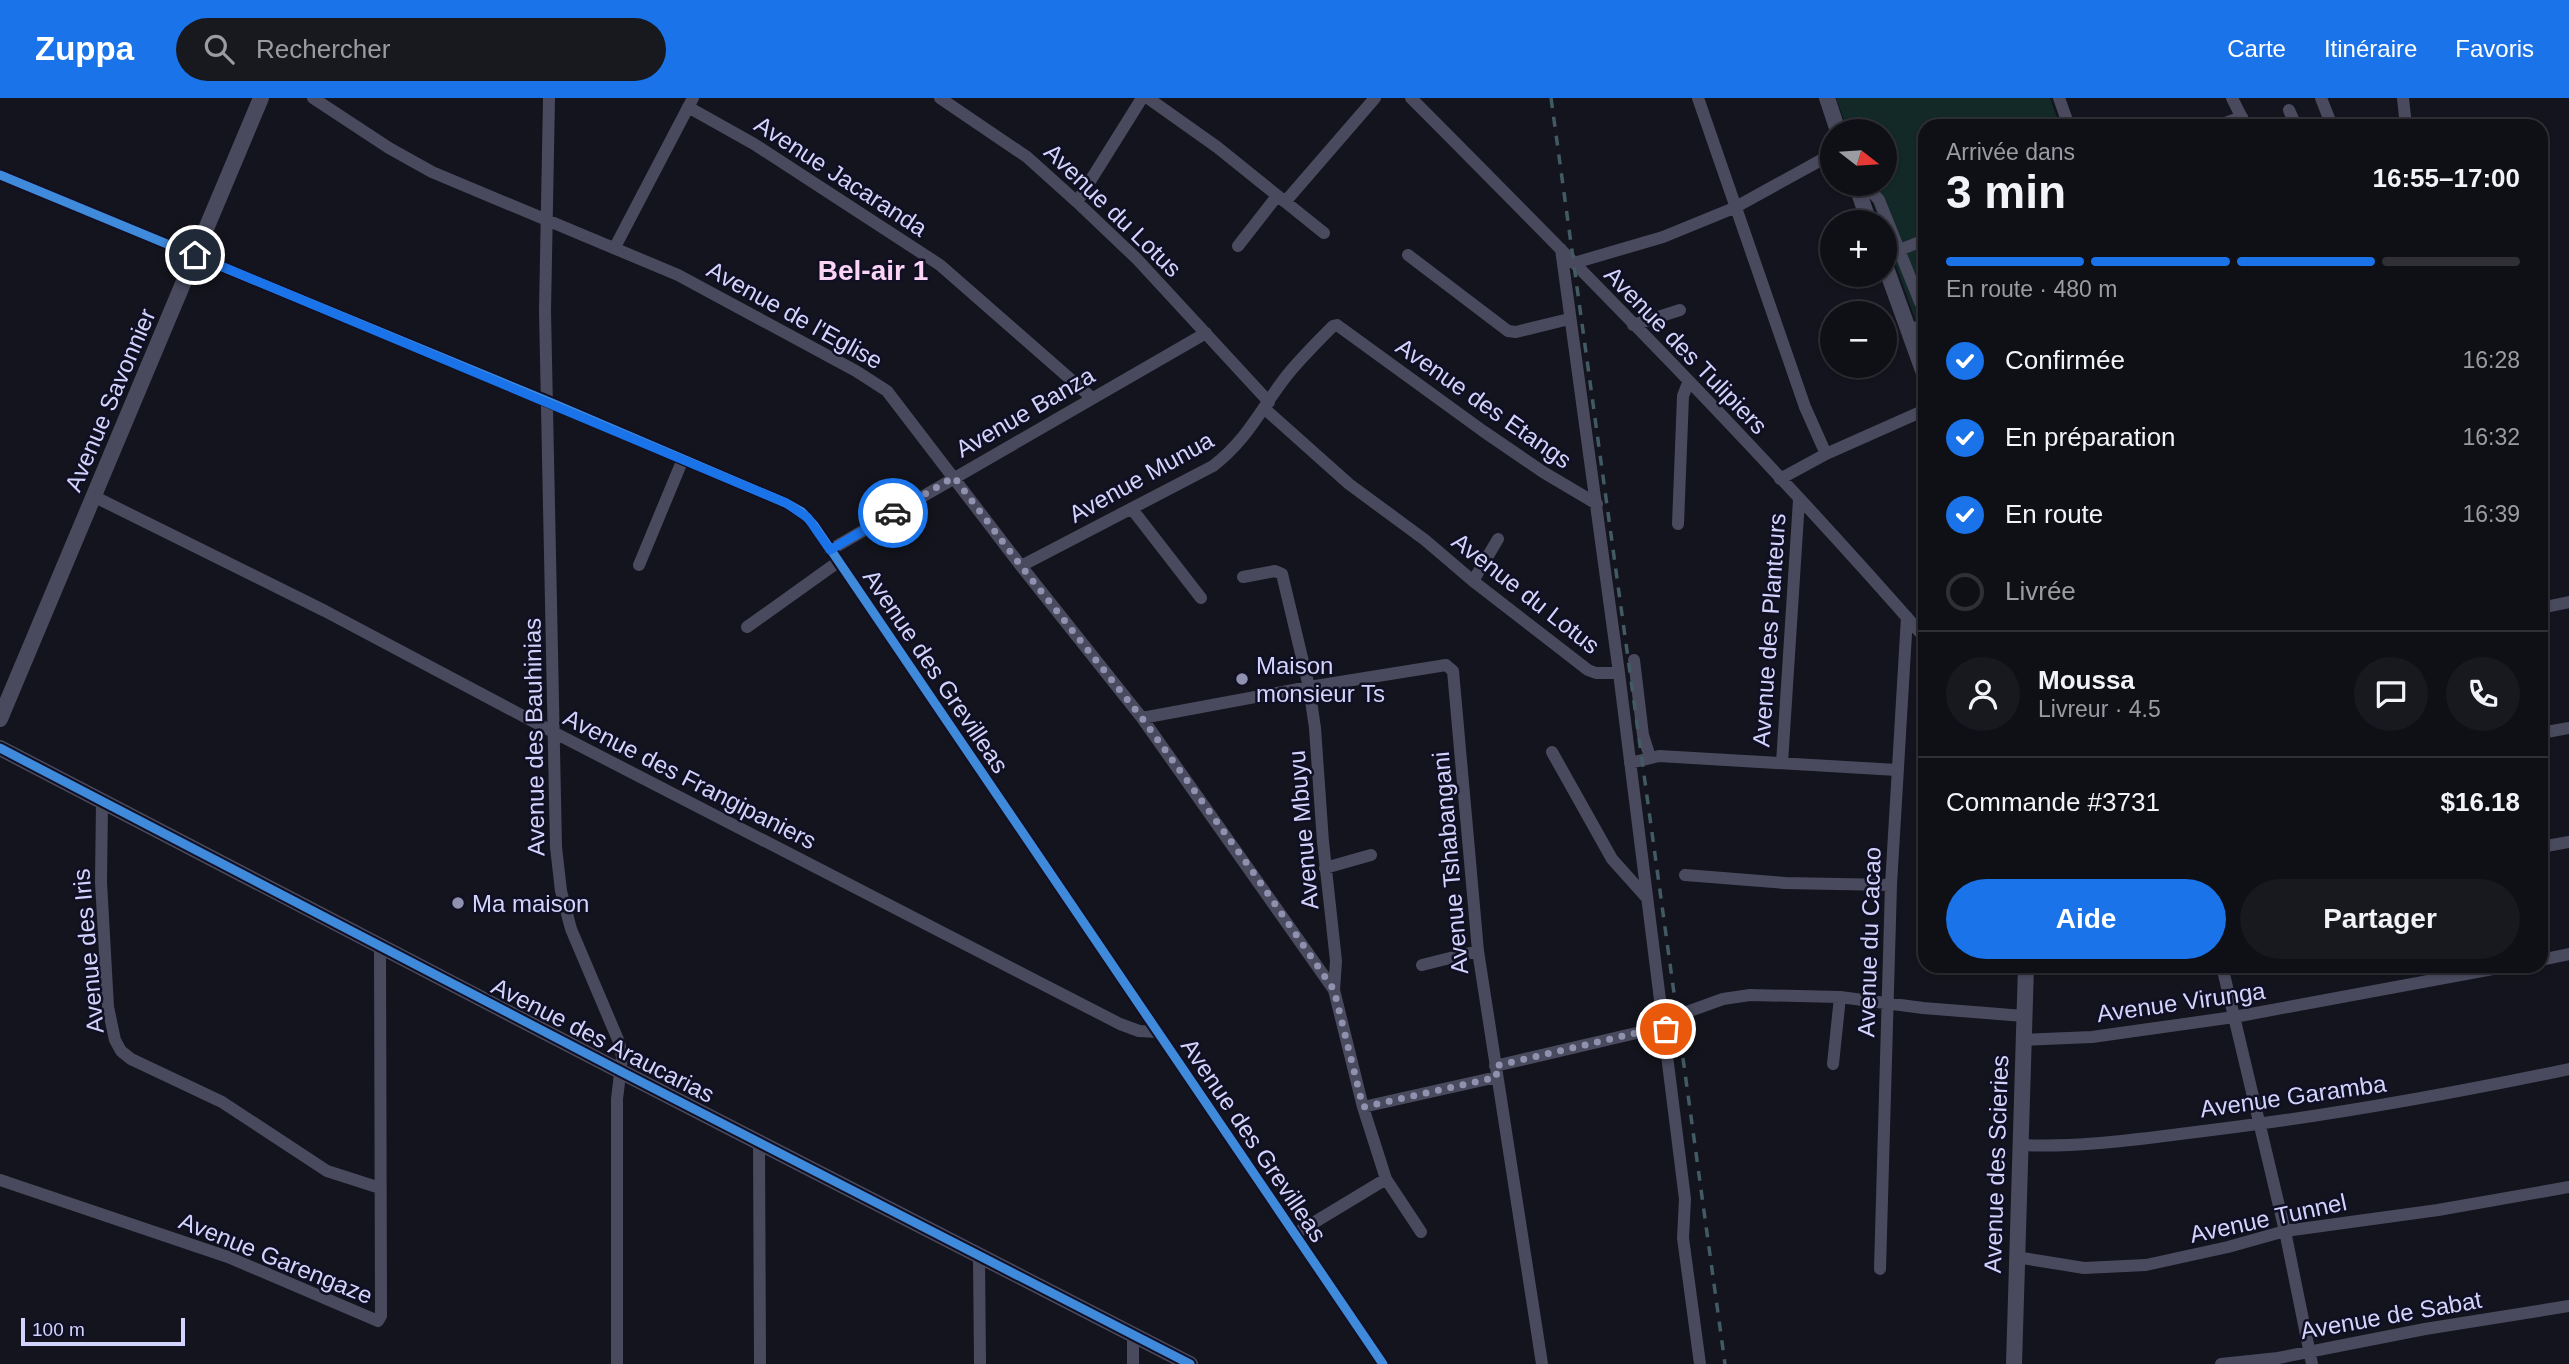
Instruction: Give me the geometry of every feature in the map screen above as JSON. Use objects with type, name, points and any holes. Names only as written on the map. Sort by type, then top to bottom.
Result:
[{"type":"street","name":"Avenue Savonnier","points":[[0,719],[261,98]]},
{"type":"street","name":"Avenue de l'Eglise","points":[[313,98],[422,166],[615,247],[738,306],[879,385],[896,401],[1021,566],[1142,718],[1334,990]]},
{"type":"street","name":"Avenue des Bauhinias","points":[[550,98],[545,219],[555,733],[554,820],[561,891],[571,929],[620,1042],[622,1057],[617,1099],[617,1364]]},
{"type":"street","name":"Avenue du Lotus","points":[[940,98],[1017,149],[1077,202],[1137,259],[1206,333],[1267,405],[1349,484],[1425,540],[1473,581],[1588,670],[1596,673],[1619,673],[1685,1199],[1682,1238],[1700,1364]]},
{"type":"street","points":[[1077,202],[1142,98]]},
{"type":"street","points":[[1148,98],[1216,147],[1324,233]]},
{"type":"street","points":[[1238,246],[1374,98]]},
{"type":"street","name":"Avenue des Tulipiers","points":[[1411,98],[1561,249],[1918,630]]},
{"type":"street","points":[[1698,98],[1805,407],[1826,454]]},
{"type":"street","points":[[1827,98],[1834,119]]},
{"type":"street","points":[[2059,98],[2066,119]]},
{"type":"street","points":[[2232,98],[2243,119]]},
{"type":"street","points":[[2322,98],[2330,119]]},
{"type":"street","points":[[2403,98],[2405,119]]},
{"type":"street","points":[[615,247],[691,102]]},
{"type":"street","name":"Avenue Jacaranda","points":[[691,102],[940,265],[1092,398]]},
{"type":"street","points":[[2289,110],[2293,119]]},
{"type":"street","points":[[1574,263],[1663,237],[1734,208],[1820,161]]},
{"type":"street","name":"Avenue des Grevilleas","points":[[0,175],[547,401],[794,507],[808,518],[1383,1364]]},
{"type":"street","points":[[1876,196],[1918,293]]},
{"type":"street","points":[[1899,250],[1918,243]]},
{"type":"street","name":"Avenue des Etangs","points":[[1561,249],[1619,673]]},
{"type":"street","points":[[1408,255],[1508,331],[1524,330],[1569,319]]},
{"type":"street","points":[[1896,287],[1917,327]]},
{"type":"street","points":[[1633,325],[1680,310]]},
{"type":"street","name":"Avenue Munua","points":[[1021,566],[1213,466],[1246,435],[1288,374],[1333,326],[1343,327],[1350,333]]},
{"type":"street","name":"Avenue Banza","points":[[830,550],[1206,333]]},
{"type":"street","name":"Avenue des Etangs","points":[[1350,333],[1493,438],[1597,504]]},
{"type":"street","points":[[1678,524],[1683,396],[1688,383]]},
{"type":"street","points":[[1780,480],[1826,454],[1918,413]]},
{"type":"street","points":[[639,565],[683,459]]},
{"type":"street","name":"Avenue des Frangipaniers","points":[[95,497],[325,611],[555,733],[1120,1024],[1139,1031],[1158,1032]]},
{"type":"street","name":"Avenue des Planteurs","points":[[1782,763],[1799,500]]},
{"type":"street","points":[[1132,509],[1201,598]]},
{"type":"street","points":[[1473,581],[1498,539]]},
{"type":"street","points":[[747,627],[838,562]]},
{"type":"street","name":"Avenue Mbuyu","points":[[1243,577],[1275,572],[1282,574],[1309,687],[1315,728],[1325,868],[1336,961],[1334,990],[1363,1107],[1386,1179],[1421,1232]]},
{"type":"street","points":[[2548,606],[2569,602]]},
{"type":"street","name":"Avenue du Cacao","points":[[1880,1269],[1891,885],[1907,617]]},
{"type":"street","points":[[1634,660],[1643,735],[1650,757]]},
{"type":"street","name":"Avenue Tshabangani","points":[[1142,718],[1309,687],[1446,665],[1451,668],[1478,951],[1542,1364]]},
{"type":"street","points":[[2548,732],[2569,728]]},
{"type":"street","name":"Avenue des Araucarias","points":[[0,748],[1190,1364]]},
{"type":"street","points":[[1552,752],[1612,859],[1646,897]]},
{"type":"street","points":[[1630,763],[1650,757],[1721,758],[1898,770]]},
{"type":"street","name":"Avenue des Iris","points":[[102,803],[101,882],[108,1007],[115,1040],[121,1051],[131,1059],[222,1101],[327,1171],[380,1188]]},
{"type":"street","points":[[2548,846],[2569,842]]},
{"type":"street","points":[[1325,868],[1371,855]]},
{"type":"street","points":[[1685,875],[1785,883],[1891,885]]},
{"type":"street","name":"Avenue Garengaze","points":[[0,1180],[228,1257],[377,1322],[381,1316],[380,947]]},
{"type":"street","points":[[1422,965],[1478,951]]},
{"type":"street","points":[[2548,958],[2569,954]]},
{"type":"street","name":"Avenue des Scieries","points":[[2014,1364],[2026,973]]},
{"type":"street","points":[[2224,973],[2285,1231],[2310,1358]]},
{"type":"street","name":"Avenue Virunga","points":[[2023,1040],[2092,1037],[2234,1017],[2471,973]]},
{"type":"street","points":[[1363,1107],[1671,1027],[1676,1016],[1738,996],[1840,997],[2024,1016]]},
{"type":"street","points":[[1833,1064],[1840,997]]},
{"type":"street","name":"Avenue Garamba","points":[[2021,1145],[2085,1144],[2259,1124],[2441,1096],[2569,1069]]},
{"type":"street","points":[[759,1142],[760,1364]]},
{"type":"street","points":[[1295,1234],[1386,1179]]},
{"type":"street","name":"Avenue Tunnel","points":[[2016,1257],[2084,1268],[2135,1266],[2228,1247],[2285,1231],[2438,1210],[2569,1186]]},
{"type":"street","points":[[979,1255],[980,1364]]},
{"type":"street","name":"Avenue de Sabat","points":[[2221,1364],[2310,1358],[2425,1329],[2569,1306]]},
{"type":"street","points":[[1133,1335],[1133,1364]]},
{"type":"green space","points":[[1836,98],[2050,98],[2058,119],[1918,119],[1918,327],[1897,268],[1897,210],[1876,210],[1871,196],[1897,196],[1897,119],[1844,119]]},
{"type":"railway","points":[[1551,98],[1725,1364]]},
{"type":"cycle path","points":[[0,175],[547,401],[802,512],[814,525],[1383,1364]]},
{"type":"cycle path","points":[[0,748],[1190,1364]]},
{"type":"way so far","points":[[893,513],[954,477],[1142,718],[1334,990],[1363,1107],[1497,1077],[1495,1066],[1662,1027],[1666,1029]]},
{"type":"place","name":"Maison monsieur Ts","points":[[1242,679]]},
{"type":"place","name":"Ma maison","points":[[458,903]]},
{"type":"district","name":"Bel-air 1","points":[[873,270]]},
{"type":"route","points":[[195,255],[786,503],[808,518],[830,550],[893,513]]}]
